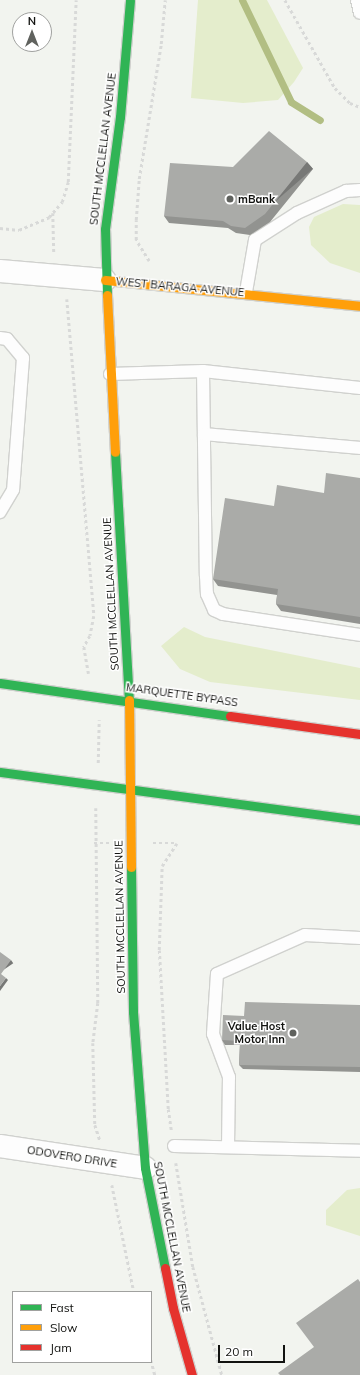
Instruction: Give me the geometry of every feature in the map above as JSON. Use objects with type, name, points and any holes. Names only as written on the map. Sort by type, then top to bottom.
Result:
[{"type":"main road","name":"SOUTH MCCLELLAN AVENUE","points":[[130,0],[120,117],[105,229],[105,280],[129,700],[133,1012],[145,1168],[173,1308],[192,1375]]},
{"type":"main road","name":"WEST BARAGA AVENUE","points":[[105,280],[156,283],[246,292],[360,306]]},
{"type":"main road","name":"MARQUETTE BYPASS","points":[[0,683],[129,700],[360,734]]},
{"type":"main road","points":[[0,772],[360,820]]},
{"type":"street","name":"WEST BARAGA AVENUE","points":[[0,271],[105,280]]},
{"type":"street","name":"ODOVERO DRIVE","points":[[0,1146],[145,1168]]},
{"type":"lane","points":[[357,0],[360,13]]},
{"type":"lane","points":[[246,292],[255,240],[296,213],[346,191],[360,190]]},
{"type":"lane","points":[[0,338],[7,339],[23,358],[13,490],[4,497],[0,512]]},
{"type":"lane","points":[[110,374],[203,371],[360,388]]},
{"type":"lane","points":[[203,371],[207,594],[214,610],[223,614],[360,635]]},
{"type":"lane","points":[[204,434],[360,448]]},
{"type":"lane","points":[[228,1147],[229,1077],[213,1034],[217,974],[305,935],[360,938]]},
{"type":"lane","points":[[174,1146],[360,1151]]},
{"type":"path","points":[[0,228],[19,230],[49,218],[62,202],[68,182],[76,0]]},
{"type":"path","points":[[156,283],[154,266],[142,254],[136,240],[136,220],[139,179],[161,44],[165,0]]},
{"type":"path","points":[[285,0],[335,88],[350,103],[360,107]]},
{"type":"path","points":[[53,213],[54,254]]},
{"type":"path","points":[[71,314],[94,616],[90,636],[84,647]]},
{"type":"path","points":[[98,769],[99,719]]},
{"type":"path","points":[[94,843],[98,1002],[93,1043],[95,1125]]},
{"type":"path","points":[[171,1128],[168,1109],[159,950],[162,866],[177,843]]},
{"type":"path","points":[[177,1173],[193,1267],[222,1375]]},
{"type":"path","points":[[113,1193],[134,1291]]},
{"type":"path","points":[[152,1363],[155,1375]]},
{"type":"green space","points":[[198,0],[267,0],[303,68],[294,82],[278,100],[243,103],[191,98]]},
{"type":"green space","points":[[343,204],[360,205],[360,273],[330,263],[311,245],[309,227],[314,217]]},
{"type":"green space","points":[[184,627],[205,637],[360,668],[360,700],[210,682],[180,669],[161,646]]},
{"type":"green space","points":[[360,1188],[360,1236],[326,1225],[326,1210],[347,1190]]},
{"type":"building","name":"mBank","points":[[269,131],[307,162],[265,214],[245,228],[231,226],[223,221],[164,216],[170,163],[233,167]]},
{"type":"building","points":[[326,473],[360,478],[360,617],[276,604],[278,589],[213,579],[225,498],[274,506],[277,485],[324,493]]},
{"type":"building","points":[[0,952],[11,960],[1,974],[6,978],[0,986]]},
{"type":"building","name":"Value Host Motor Inn","points":[[245,1002],[360,1005],[360,1067],[239,1065],[240,1041],[222,1040],[223,1015],[244,1016]]},
{"type":"building","points":[[358,1279],[360,1282],[360,1375],[280,1375],[278,1373],[314,1347],[296,1323]]},
{"type":"waterway","points":[[242,0],[291,102],[320,120]]},
{"type":"traffic: fast","points":[[107,295],[105,229],[120,117],[130,0]]},
{"type":"traffic: fast","points":[[115,452],[129,700]]},
{"type":"traffic: fast","points":[[0,683],[230,716]]},
{"type":"traffic: fast","points":[[0,772],[360,820]]},
{"type":"traffic: fast","points":[[131,867],[133,1012],[145,1168],[165,1268]]},
{"type":"traffic: slow","points":[[105,280],[360,306]]},
{"type":"traffic: slow","points":[[107,295],[115,452]]},
{"type":"traffic: slow","points":[[129,700],[131,867]]},
{"type":"traffic: jam","points":[[230,716],[360,734]]},
{"type":"traffic: jam","points":[[165,1268],[173,1308],[192,1375]]},
{"type":"place","name":"mBank","points":[[230,199]]},
{"type":"place","name":"Value Host Motor Inn","points":[[293,1033]]}]
